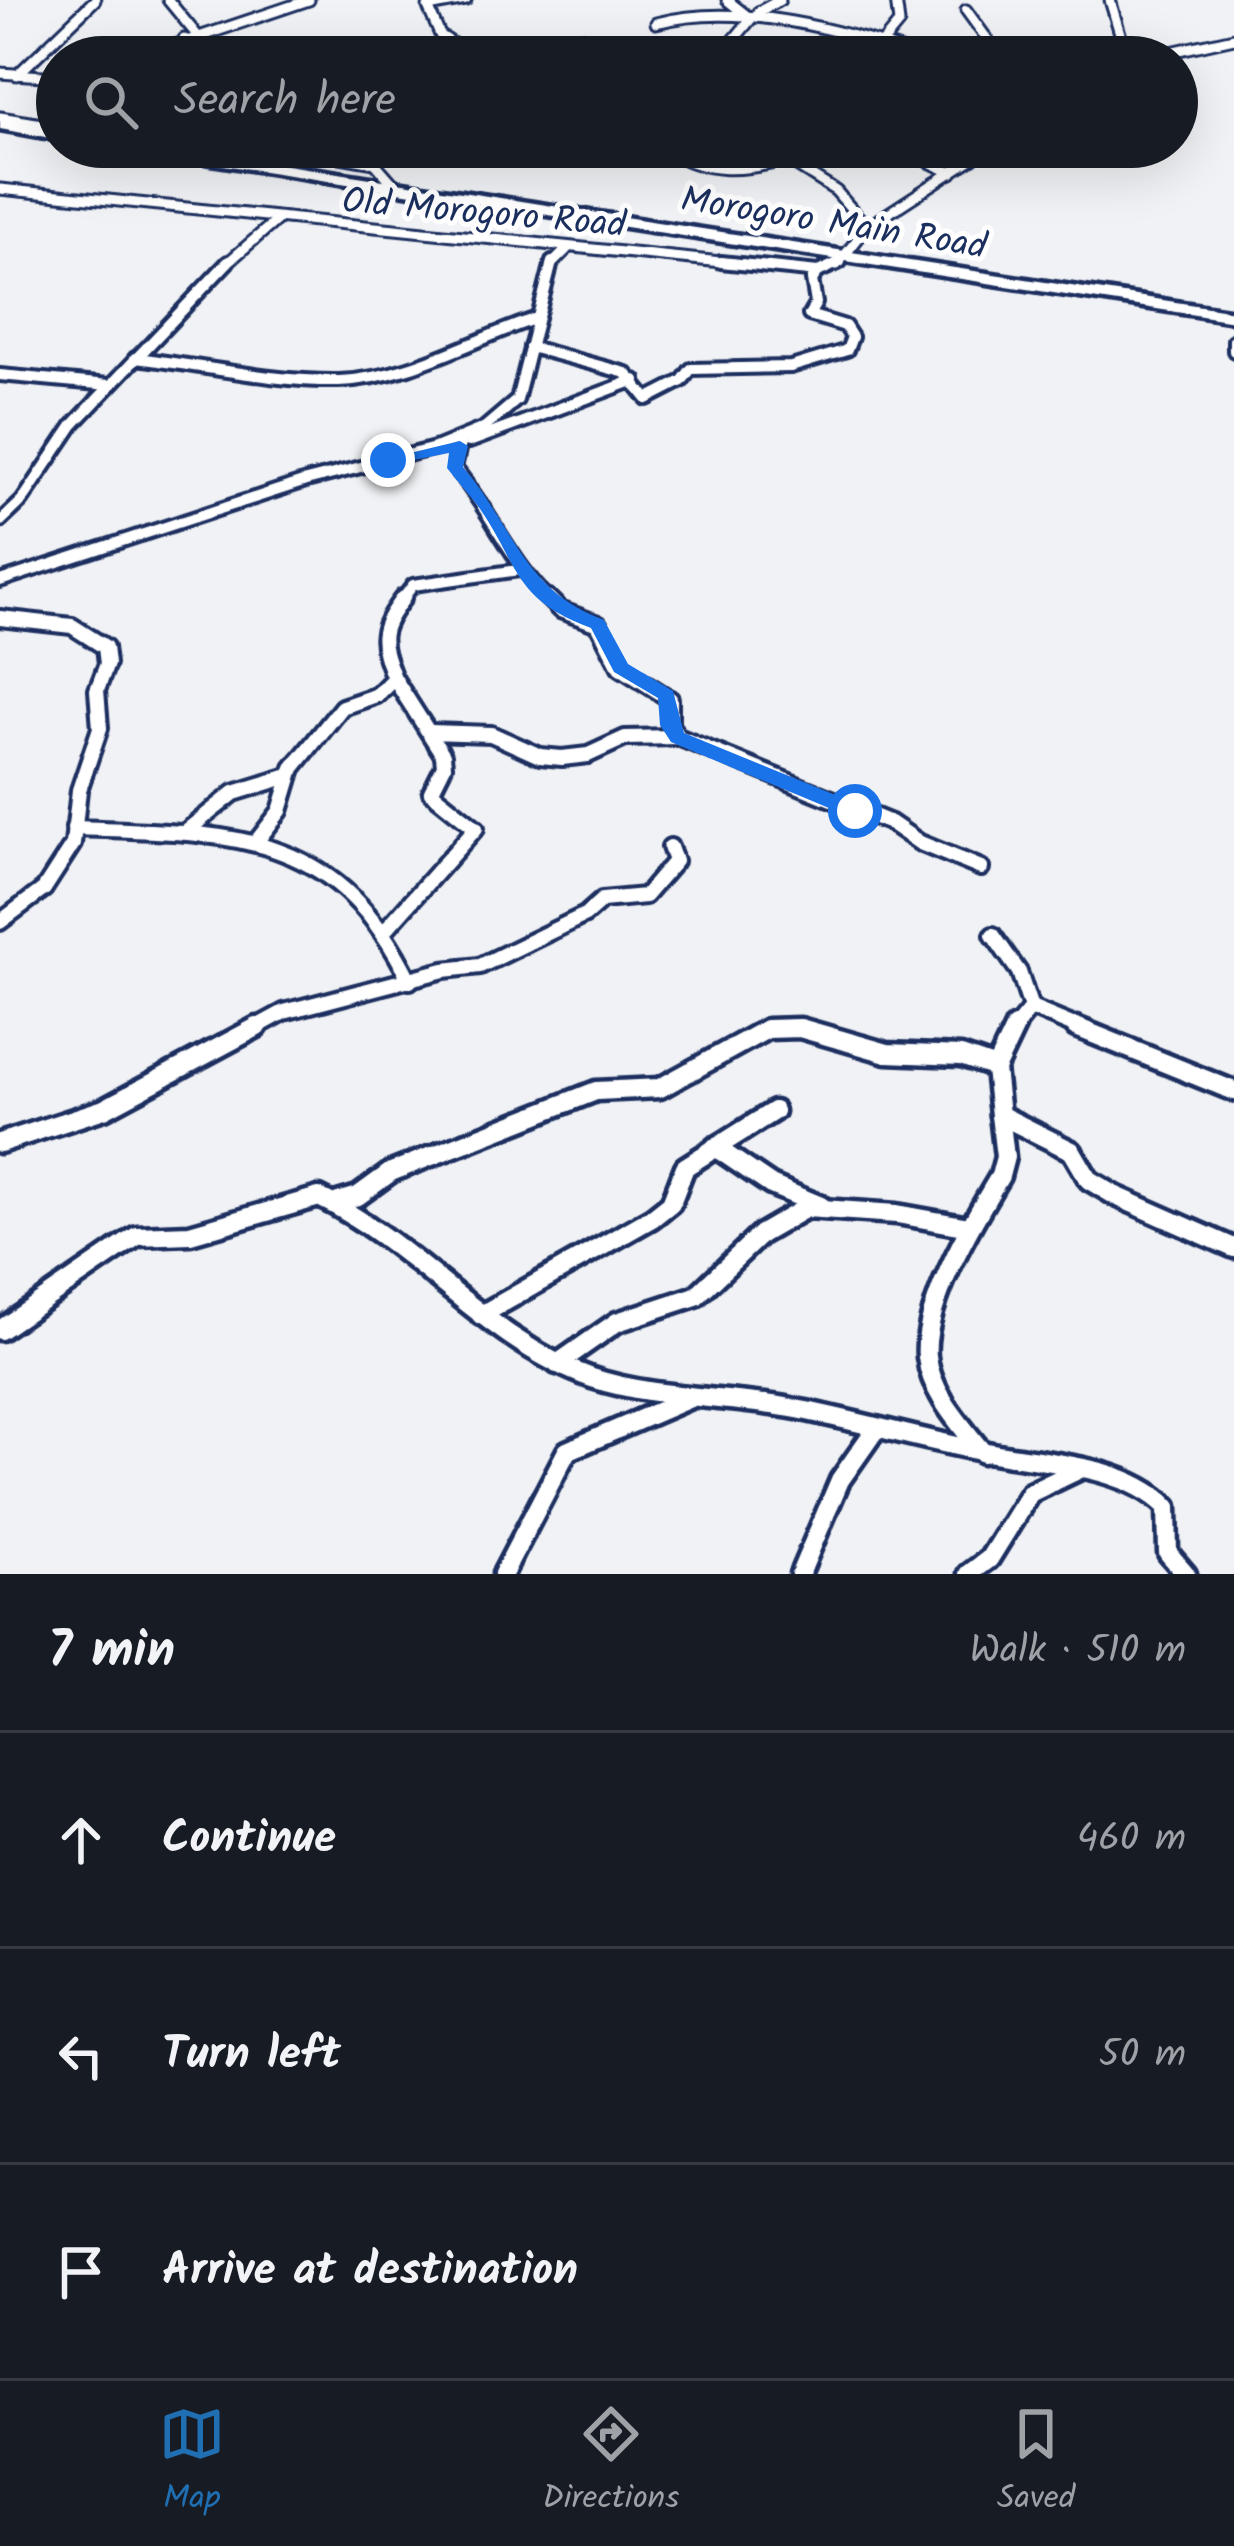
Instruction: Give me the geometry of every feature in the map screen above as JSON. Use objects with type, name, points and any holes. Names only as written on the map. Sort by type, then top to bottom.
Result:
[{"type":"highway","points":[[0,121],[36,129]]},
{"type":"highway","name":"Morogoro Main Road","points":[[274,168],[1234,316]]},
{"type":"street","points":[[57,36],[94,0]]},
{"type":"street","points":[[168,0],[196,34]]},
{"type":"street","points":[[191,36],[309,0]]},
{"type":"street","points":[[442,36],[428,7],[466,0]]},
{"type":"street","points":[[727,0],[751,21],[737,36]]},
{"type":"street","points":[[758,12],[780,0]]},
{"type":"street","points":[[891,36],[897,32],[901,11],[896,0]]},
{"type":"street","points":[[1109,0],[1120,36]]},
{"type":"street","points":[[656,23],[677,11],[743,10],[830,23],[869,36]]},
{"type":"street","points":[[966,10],[985,36]]},
{"type":"street","points":[[1198,46],[1234,38]]},
{"type":"street","points":[[17,75],[36,56]]},
{"type":"street","points":[[0,73],[36,78]]},
{"type":"street","points":[[0,121],[36,124]]},
{"type":"street","points":[[379,168],[396,187]]},
{"type":"street","points":[[716,168],[736,172],[753,168]]},
{"type":"street","points":[[800,168],[836,190],[867,227]]},
{"type":"street","points":[[942,168],[952,173]]},
{"type":"street","points":[[530,347],[607,365],[635,380],[640,396],[651,399],[682,381],[691,369],[798,366],[847,350],[852,337],[845,326],[809,315],[816,303],[812,280],[847,257],[867,227],[959,168]]},
{"type":"street","name":"Old Morogoro Road","points":[[0,190],[818,272]]},
{"type":"street","points":[[0,521],[22,502],[49,453],[110,385],[278,219]]},
{"type":"street","points":[[0,580],[311,480],[435,447],[512,409],[523,389],[534,319],[552,260],[567,249]]},
{"type":"street","points":[[135,358],[341,381],[438,361],[478,338],[534,319]]},
{"type":"street","points":[[1234,340],[1234,351]]},
{"type":"street","points":[[0,376],[110,385]]},
{"type":"street","points":[[435,447],[460,446],[635,380]]},
{"type":"street","points":[[460,446],[452,461],[455,468],[487,507],[519,570],[560,610],[598,624],[620,668],[667,695],[670,725],[678,737]]},
{"type":"street","points":[[387,928],[476,827],[431,793],[444,761],[394,678],[383,650],[383,624],[412,586],[519,570]]},
{"type":"street","points":[[0,618],[73,626],[105,647],[106,664],[98,690],[100,728],[79,790],[73,844],[44,889],[0,922]]},
{"type":"street","points":[[256,842],[280,811],[289,776],[342,707],[377,695],[394,678]]},
{"type":"street","points":[[430,732],[491,734],[540,756],[562,758],[588,755],[629,737],[678,737],[891,823],[920,843],[980,868]]},
{"type":"street","points":[[185,832],[234,793],[289,776]]},
{"type":"street","points":[[74,828],[185,832],[256,842],[316,863],[387,928],[410,981]]},
{"type":"street","points":[[0,1143],[104,1109],[284,1012],[493,962],[585,915],[602,900],[645,896],[675,860],[670,847]]},
{"type":"street","points":[[993,935],[1019,972],[1030,1008]]},
{"type":"street","points":[[983,1453],[945,1405],[927,1356],[940,1292],[968,1227],[1000,1176],[1005,1157],[993,1067],[1006,1032],[1030,1008]]},
{"type":"street","points":[[1030,1008],[1234,1091]]},
{"type":"street","points":[[0,1330],[137,1236],[190,1234],[311,1198],[338,1202],[358,1196],[402,1167],[596,1090],[618,1085],[660,1088],[721,1049],[770,1029],[803,1028],[887,1053],[978,1059],[993,1067]]},
{"type":"street","points":[[481,1315],[652,1218],[671,1203],[685,1167],[774,1111]]},
{"type":"street","points":[[1000,1114],[1072,1151],[1089,1180],[1116,1196],[1234,1248]]},
{"type":"street","points":[[716,1147],[771,1184],[821,1206],[968,1227]]},
{"type":"street","points":[[338,1202],[481,1315],[556,1364],[627,1388],[790,1408],[983,1453],[1080,1469],[1161,1496],[1167,1507],[1168,1553],[1186,1574]]},
{"type":"street","points":[[556,1364],[617,1322],[696,1296],[761,1234],[791,1214],[821,1206]]},
{"type":"street","points":[[503,1574],[567,1451],[690,1398]]},
{"type":"street","points":[[800,1574],[822,1529],[835,1484],[852,1454],[875,1430]]},
{"type":"street","points":[[969,1574],[989,1559],[1030,1493],[1080,1469]]},
{"type":"route","points":[[388,460],[435,447],[460,446],[452,461],[455,468],[487,507],[519,570],[560,610],[598,624],[620,668],[667,695],[670,725],[678,737],[855,811]]}]
